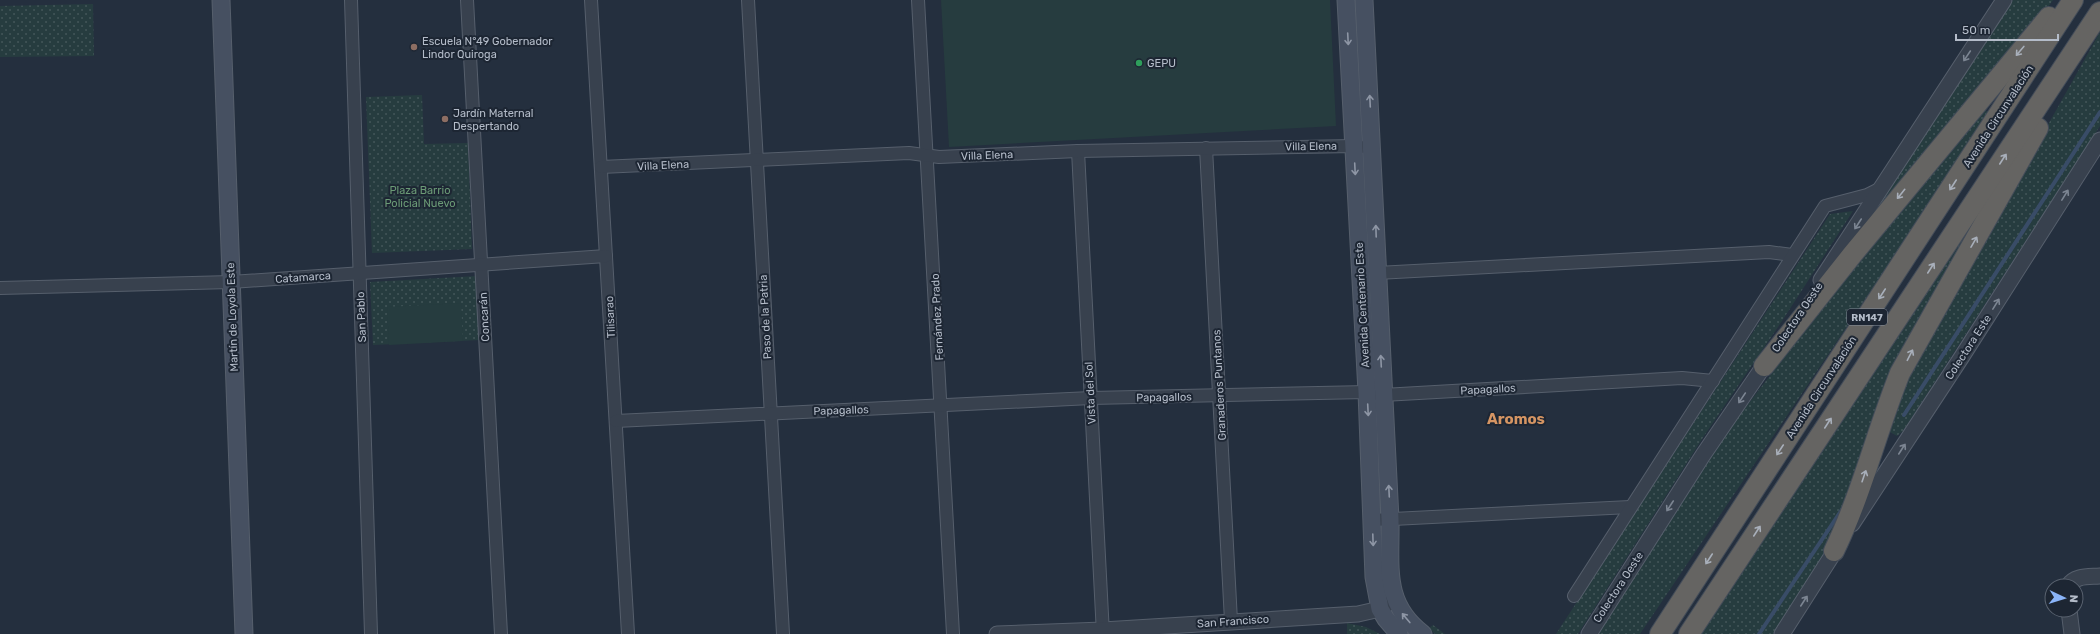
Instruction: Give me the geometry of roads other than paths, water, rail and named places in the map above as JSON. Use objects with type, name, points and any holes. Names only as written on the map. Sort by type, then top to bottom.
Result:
[{"type":"highway","points":[[1764,366],[1852,254],[2063,0]]},
{"type":"highway","name":"Avenida Circunvalación","points":[[1660,634],[2073,0]]},
{"type":"highway","name":"RN147","points":[[1689,634],[2100,12]]},
{"type":"highway","points":[[1834,551],[1851,515],[1885,410],[1900,374],[2100,20]]},
{"type":"main road","name":"Martín de Loyola Este","points":[[221,0],[244,634]]},
{"type":"main road","name":"Avenida Centenario Este","points":[[1346,0],[1354,146],[1375,393],[1390,519],[1392,586],[1394,599]]},
{"type":"main road","name":"Avenida Centenario Este","points":[[1364,0],[1373,151],[1377,273],[1373,520],[1374,577],[1380,609]]},
{"type":"main road","points":[[1394,599],[1404,617],[1423,634]]},
{"type":"main road","points":[[1380,609],[1386,619],[1399,634]]},
{"type":"street","name":"San Pablo","points":[[351,0],[372,634]]},
{"type":"street","name":"Concarán","points":[[467,0],[501,634]]},
{"type":"street","name":"Tilisarao","points":[[591,0],[628,634]]},
{"type":"street","name":"Paso de la Patria","points":[[748,0],[783,634]]},
{"type":"street","name":"Fernández Prado","points":[[918,0],[942,406],[953,634]]},
{"type":"street","name":"Colectora Oeste","points":[[1588,634],[1703,455],[1764,366],[2004,0]]},
{"type":"street","name":"Colectora Este","points":[[1782,634],[1834,551],[1961,358],[2100,140]]},
{"type":"street","name":"Villa Elena","points":[[601,167],[909,153],[927,156],[1206,148],[1354,146],[1373,151]]},
{"type":"street","name":"Granaderos Puntanos","points":[[1206,148],[1231,621]]},
{"type":"street","name":"Vista del Sol","points":[[1078,151],[1103,632]]},
{"type":"street","points":[[1574,596],[1792,255],[1825,206],[1867,195],[1882,187]]},
{"type":"street","points":[[1377,273],[1769,252],[1792,255]]},
{"type":"street","name":"Catamarca","points":[[0,288],[231,282],[606,256]]},
{"type":"street","name":"Papagallos","points":[[616,421],[1091,398],[1375,393],[1682,378],[1712,381]]},
{"type":"street","points":[[1373,520],[1630,507]]},
{"type":"street","points":[[2079,578],[2100,576]]},
{"type":"street","name":"San Francisco","points":[[997,634],[1103,632],[1231,621],[1358,614],[1380,609],[1394,599]]},
{"type":"street","points":[[2071,618],[2072,634]]},
{"type":"waterway","points":[[1904,415],[2100,112]]},
{"type":"waterway","points":[[1759,634],[1843,508]]},
{"type":"place","name":"Escuela N°49 Gobernador Lindor Quiroga","points":[[414,47]]},
{"type":"place","name":"GEPU","points":[[1139,63]]},
{"type":"place","name":"Jardín Maternal Despertando","points":[[445,119]]},
{"type":"district","name":"Aromos","points":[[1516,419]]},
{"type":"park label","name":"Plaza Barrio Policial Nuevo","points":[[420,196]]}]
